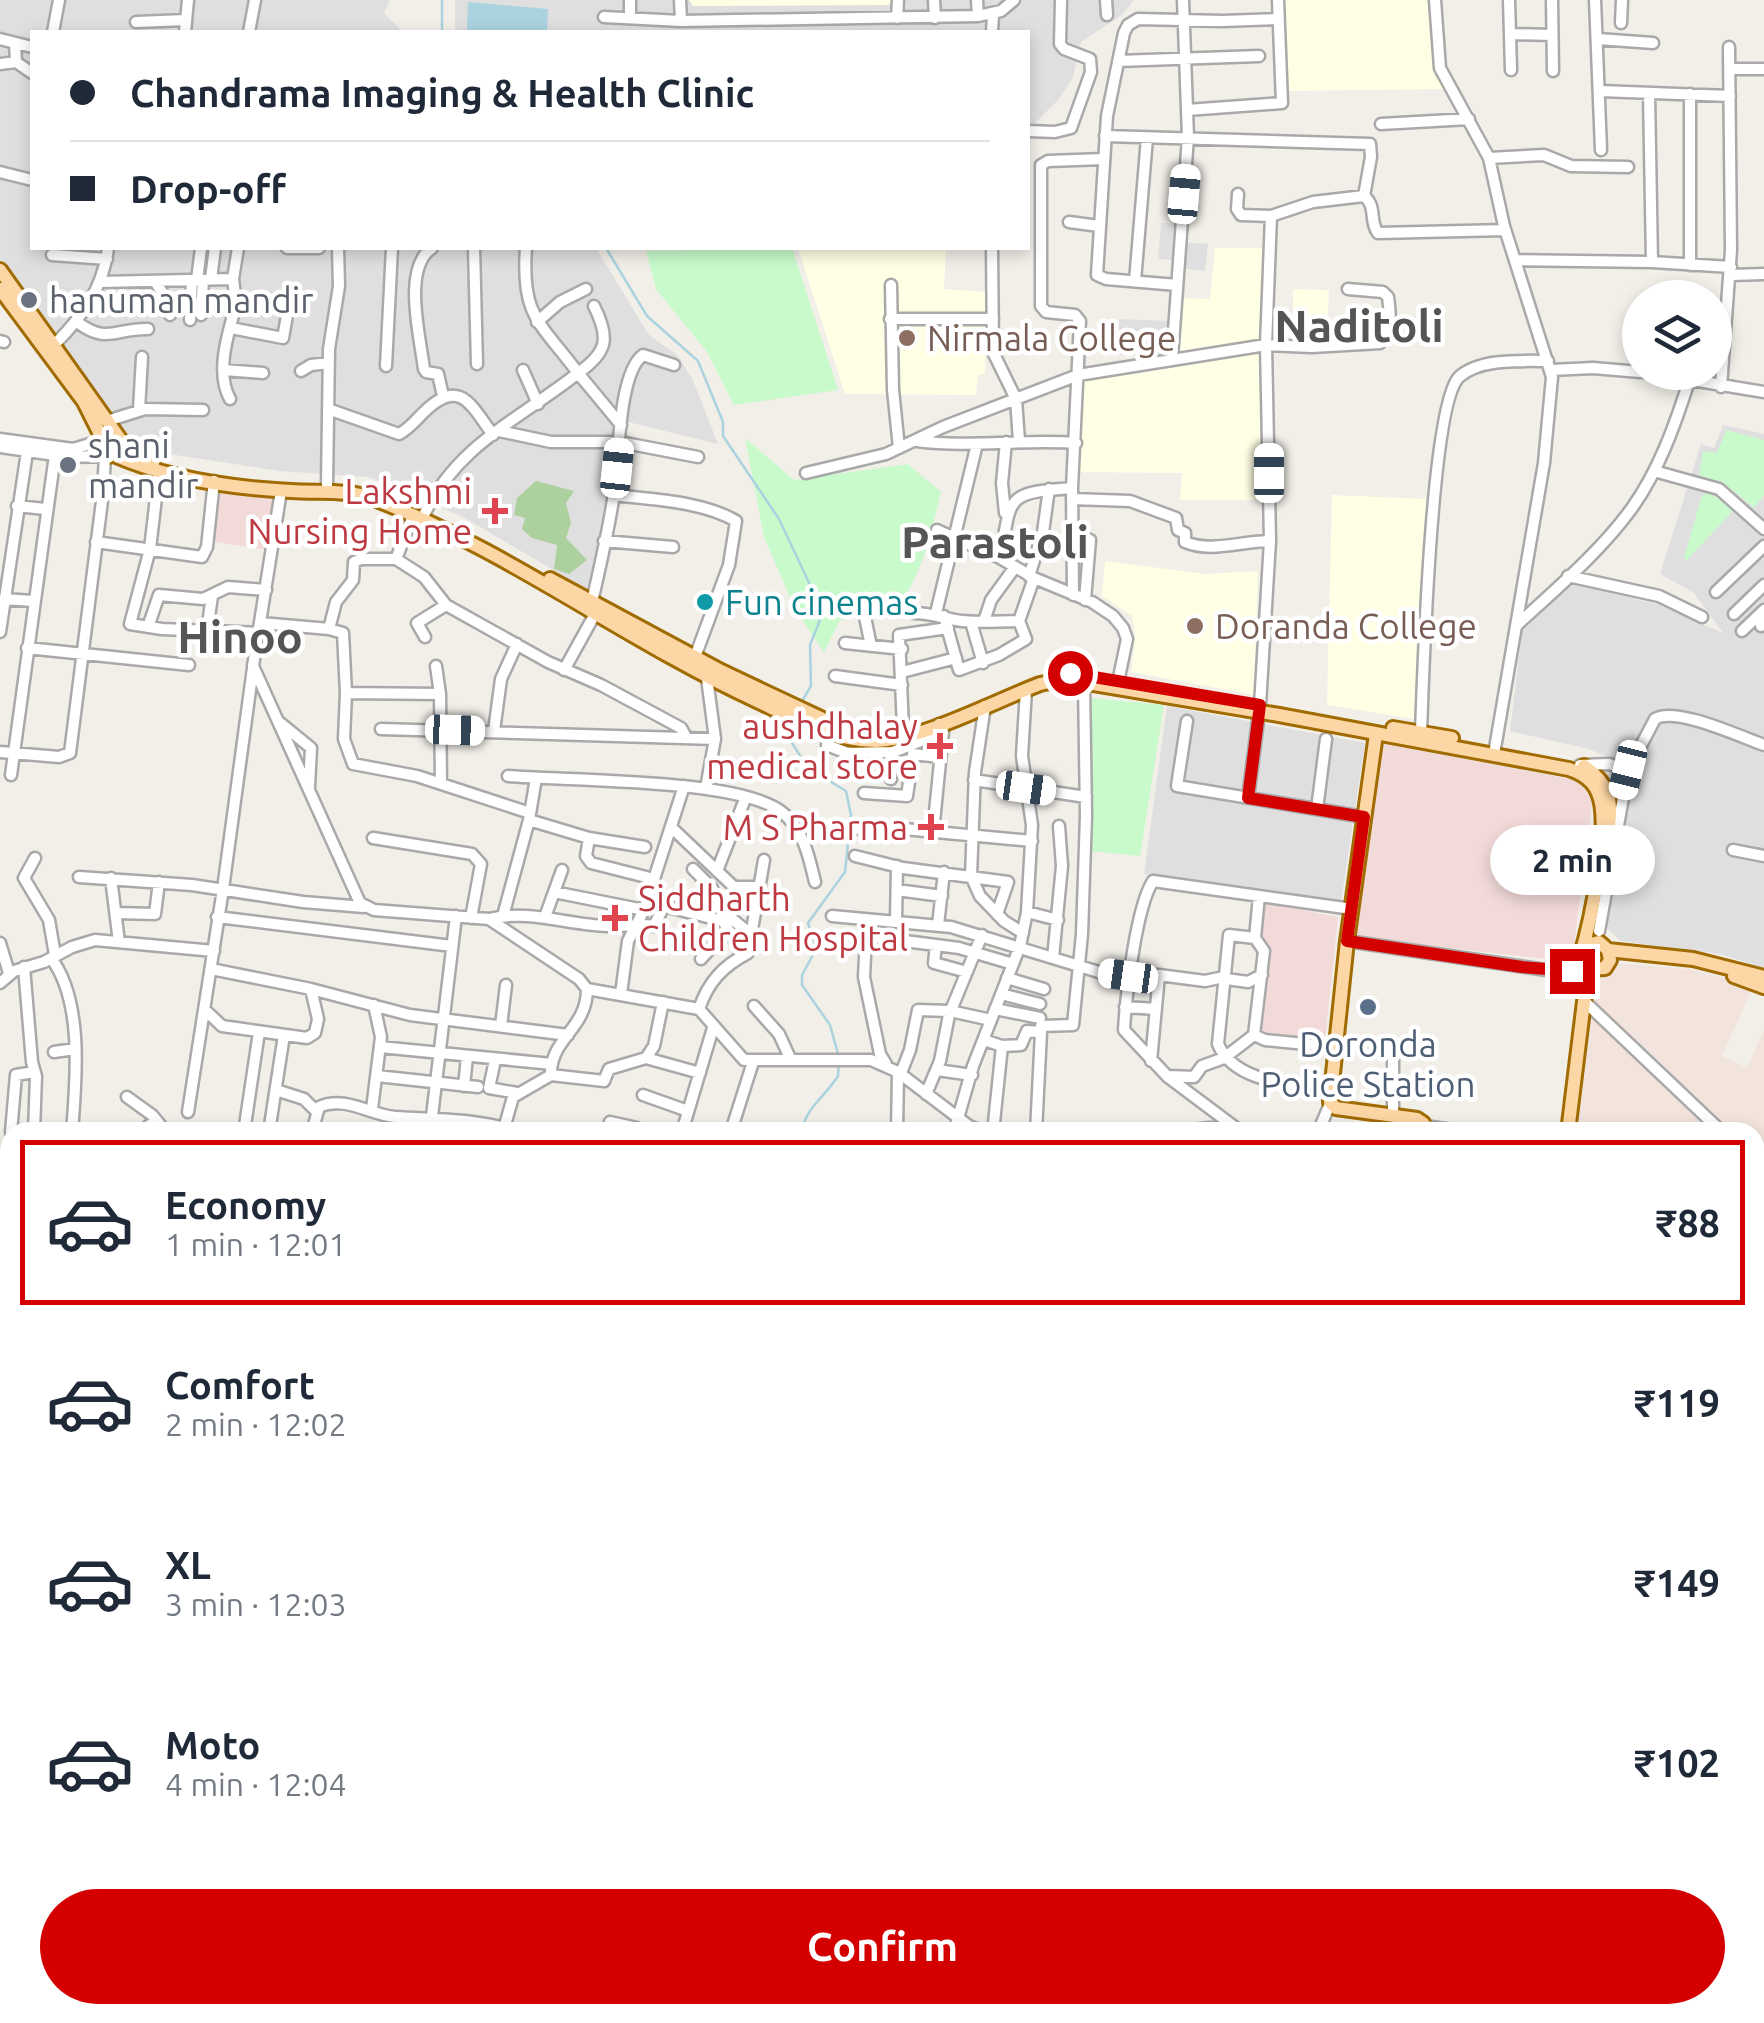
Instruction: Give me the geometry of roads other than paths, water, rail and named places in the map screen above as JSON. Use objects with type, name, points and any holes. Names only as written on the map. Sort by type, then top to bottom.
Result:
[{"type":"main road","points":[[0,270],[107,421],[109,446]]},
{"type":"main road","points":[[0,289],[84,402],[109,446],[159,472],[281,490],[362,495],[419,515]]},
{"type":"main road","points":[[109,446],[168,467],[280,484],[364,488],[695,658],[766,699]]},
{"type":"main road","points":[[594,608],[707,678],[766,699],[854,739],[878,741],[941,728],[985,706],[1064,679],[1119,684]]},
{"type":"main road","points":[[817,723],[857,732],[892,732],[1036,680],[1070,673],[1259,708],[1421,732],[1581,773],[1598,791],[1603,814],[1600,971],[1586,967]]},
{"type":"main road","points":[[1259,708],[1376,734],[1579,764],[1604,782],[1611,810],[1600,946]]},
{"type":"main road","points":[[1376,734],[1347,941],[1331,1097],[1336,1108],[1419,1122]]},
{"type":"main road","points":[[1569,1122],[1584,1001],[1586,967],[1580,958],[1600,946],[1720,968],[1764,984]]},
{"type":"street","points":[[53,30],[59,0]]},
{"type":"street","points":[[136,22],[186,26],[188,0]]},
{"type":"street","points":[[249,30],[255,0]]},
{"type":"street","points":[[630,0],[630,18]]},
{"type":"street","points":[[680,0],[681,21]]},
{"type":"street","points":[[898,0],[898,18]]},
{"type":"street","points":[[934,0],[935,18]]},
{"type":"street","points":[[977,0],[978,16]]},
{"type":"street","points":[[604,17],[630,18],[661,26],[681,21],[935,18],[993,15],[1014,0]]},
{"type":"street","points":[[1030,131],[1071,128],[1091,72],[1090,58],[1060,44],[1060,0]]},
{"type":"street","points":[[1106,0],[1106,15]]},
{"type":"street","points":[[1172,358],[1188,137],[1183,0]]},
{"type":"street","points":[[1187,110],[1282,103],[1278,0]]},
{"type":"street","points":[[1435,0],[1440,68],[1489,158],[1506,230],[1550,366],[1549,426],[1496,751]]},
{"type":"street","points":[[1509,0],[1512,70]]},
{"type":"street","points":[[1552,0],[1553,71]]},
{"type":"street","points":[[1595,0],[1602,150]]},
{"type":"street","points":[[1621,23],[1622,0]]},
{"type":"street","points":[[992,30],[993,15]]},
{"type":"street","points":[[1177,285],[1097,275],[1106,136],[1124,32],[1132,22],[1145,18],[1279,18]]},
{"type":"street","points":[[1510,34],[1552,34]]},
{"type":"street","points":[[1598,38],[1653,43]]},
{"type":"street","points":[[0,39],[30,47]]},
{"type":"street","points":[[15,44],[16,62]]},
{"type":"street","points":[[1729,47],[1729,280]]},
{"type":"street","points":[[1118,61],[1258,56]]},
{"type":"street","points":[[0,64],[16,62],[30,72]]},
{"type":"street","points":[[1730,69],[1764,69]]},
{"type":"street","points":[[1600,91],[1730,96]]},
{"type":"street","points":[[1649,93],[1652,262]]},
{"type":"street","points":[[1690,94],[1690,265]]},
{"type":"street","points":[[1382,124],[1469,119]]},
{"type":"street","points":[[1106,136],[1370,144],[1364,196]]},
{"type":"street","points":[[1135,280],[1146,138]]},
{"type":"street","points":[[1489,158],[1544,155],[1571,166],[1628,167]]},
{"type":"street","points":[[1073,595],[1072,494],[1080,318],[1046,312],[1041,306],[1041,165],[1048,160],[1104,159]]},
{"type":"street","points":[[0,172],[30,180]]},
{"type":"street","points":[[1238,194],[1237,209],[1241,215],[1271,216],[1330,198],[1364,196],[1372,204],[1375,231],[1380,234],[1506,230]]},
{"type":"street","points":[[1248,798],[1259,708],[1270,541],[1266,346],[1271,216]]},
{"type":"street","points":[[1069,222],[1099,226]]},
{"type":"street","points":[[196,318],[201,250]]},
{"type":"street","points":[[201,280],[215,250]]},
{"type":"street","points":[[230,399],[224,386],[224,370],[238,298],[232,278],[238,250]]},
{"type":"street","points":[[327,485],[329,363],[339,286],[338,250]]},
{"type":"street","points":[[386,366],[392,250]]},
{"type":"street","points":[[430,250],[417,264],[415,289],[424,368],[438,374],[443,396]]},
{"type":"street","points":[[474,250],[477,364]]},
{"type":"street","points":[[526,250],[524,287],[537,322],[621,426]]},
{"type":"street","points":[[992,250],[994,352],[1016,399],[1019,441]]},
{"type":"street","points":[[52,256],[108,254],[101,282],[77,322],[55,344]]},
{"type":"street","points":[[1515,260],[1652,262],[1764,274]]},
{"type":"street","points":[[101,282],[232,278]]},
{"type":"street","points":[[156,282],[169,302],[170,314]]},
{"type":"street","points":[[891,285],[899,448]]},
{"type":"street","points":[[388,289],[415,289]]},
{"type":"street","points":[[537,322],[560,302],[586,289]]},
{"type":"street","points":[[806,472],[886,454],[1078,375],[1266,346],[1380,342],[1390,320],[1388,297],[1383,292],[1348,289]]},
{"type":"street","points":[[231,328],[276,338],[285,336],[288,304],[238,298]]},
{"type":"street","points":[[396,559],[419,515],[452,468],[599,356],[604,326],[594,306]]},
{"type":"street","points":[[890,318],[993,319]]},
{"type":"street","points":[[77,322],[92,332],[109,336],[148,329]]},
{"type":"street","points":[[564,670],[594,608],[614,495],[621,426],[636,360],[643,355],[674,364]]},
{"type":"street","points":[[139,410],[142,357]]},
{"type":"street","points":[[301,372],[312,365],[329,363]]},
{"type":"street","points":[[1421,732],[1430,560],[1443,430],[1458,378],[1475,368],[1494,364],[1622,370]]},
{"type":"street","points":[[224,370],[263,374]]},
{"type":"street","points":[[524,370],[538,404]]},
{"type":"street","points":[[1732,388],[1764,392]]},
{"type":"street","points":[[1516,626],[1632,508],[1654,471],[1689,390]]},
{"type":"street","points":[[328,409],[400,434],[443,396],[454,394],[465,399],[496,433],[550,442],[620,442],[698,457]]},
{"type":"street","points":[[107,421],[139,410],[202,410]]},
{"type":"street","points":[[0,439],[72,449],[109,446]]},
{"type":"street","points":[[917,441],[1076,444]]},
{"type":"street","points":[[1000,558],[1006,513],[1002,483],[1006,442]]},
{"type":"street","points":[[976,444],[956,538],[945,569],[943,619],[960,670],[983,663],[1026,639],[1019,621],[1044,532],[1049,490]]},
{"type":"street","points":[[0,447],[55,455],[109,446]]},
{"type":"street","points":[[0,752],[69,755],[109,446]]},
{"type":"street","points":[[0,632],[27,452]]},
{"type":"street","points":[[11,775],[55,455]]},
{"type":"street","points":[[1654,471],[1719,489],[1764,529]]},
{"type":"street","points":[[159,472],[150,548],[132,625],[207,631],[339,630],[344,636],[344,739],[353,764],[416,776],[589,838],[644,847]]},
{"type":"street","points":[[96,542],[204,556],[214,481]]},
{"type":"street","points":[[188,1112],[281,490]]},
{"type":"street","points":[[1006,513],[1023,495],[1049,490],[1147,504],[1175,516],[1178,530],[1185,533],[1189,545],[1212,547],[1270,541]]},
{"type":"street","points":[[614,495],[704,507],[736,521],[729,565],[695,658]]},
{"type":"street","points":[[17,506],[45,510]]},
{"type":"street","points":[[937,530],[1106,610],[1123,628],[1126,644],[1119,684]]},
{"type":"street","points":[[1072,534],[1090,540],[1085,600]]},
{"type":"street","points":[[604,541],[673,547]]},
{"type":"street","points":[[1716,592],[1764,546]]},
{"type":"street","points":[[329,628],[336,602],[353,580],[354,562],[396,559],[424,577],[446,605],[564,670],[601,684],[681,728],[686,737]]},
{"type":"street","points":[[983,663],[978,622],[1014,567]]},
{"type":"street","points":[[1568,576],[1658,596],[1702,616]]},
{"type":"street","points":[[1734,614],[1764,584]]},
{"type":"street","points":[[148,628],[160,594],[193,599],[212,596],[224,588],[266,590]]},
{"type":"street","points":[[207,631],[212,596]]},
{"type":"street","points":[[4,598],[33,601]]},
{"type":"street","points":[[424,638],[417,624],[446,605]]},
{"type":"street","points":[[1742,632],[1764,610]]},
{"type":"street","points":[[914,613],[978,622],[1019,621]]},
{"type":"street","points":[[865,616],[870,646]]},
{"type":"street","points":[[903,728],[899,635],[943,619]]},
{"type":"street","points":[[845,643],[902,649]]},
{"type":"street","points":[[494,731],[502,679],[516,644]]},
{"type":"street","points":[[28,648],[188,665]]},
{"type":"street","points":[[902,672],[956,658]]},
{"type":"street","points":[[253,666],[364,907]]},
{"type":"street","points":[[436,666],[441,784]]},
{"type":"street","points":[[835,676],[902,685]]},
{"type":"street","points":[[706,788],[715,739],[707,678]]},
{"type":"street","points":[[1036,1122],[1041,1026],[1073,1025],[1083,914],[1084,682]]},
{"type":"street","points":[[958,1122],[1020,946],[1027,912],[1032,841],[1022,739],[1026,690]]},
{"type":"street","points":[[346,693],[440,694]]},
{"type":"street","points":[[985,706],[974,780],[972,876],[980,896],[1023,933]]},
{"type":"street","points":[[1600,946],[1628,770],[1642,738],[1661,714],[1696,721],[1764,745]]},
{"type":"street","points":[[278,720],[312,748],[308,788]]},
{"type":"street","points":[[1187,721],[1177,786],[1364,817]]},
{"type":"street","points":[[827,745],[846,752],[894,752],[941,728],[933,832]]},
{"type":"street","points":[[381,729],[715,739]]},
{"type":"street","points":[[1317,809],[1326,739]]},
{"type":"street","points":[[891,779],[894,752]]},
{"type":"street","points":[[864,793],[907,796],[913,754],[940,756]]},
{"type":"street","points":[[1579,764],[1609,764],[1628,770]]},
{"type":"street","points":[[508,776],[706,788],[779,810],[795,825],[815,882]]},
{"type":"street","points":[[503,916],[536,778]]},
{"type":"street","points":[[974,780],[1086,797]]},
{"type":"street","points":[[622,994],[628,942],[639,924],[684,786]]},
{"type":"street","points":[[716,871],[745,799]]},
{"type":"street","points":[[855,830],[872,826],[1032,841]]},
{"type":"street","points":[[1053,958],[1062,866],[1058,826]]},
{"type":"street","points":[[672,828],[734,886],[760,886]]},
{"type":"street","points":[[373,838],[479,858],[472,918]]},
{"type":"street","points":[[589,838],[588,862],[654,879]]},
{"type":"street","points":[[1733,850],[1764,856]]},
{"type":"street","points":[[855,856],[1008,882],[997,914]]},
{"type":"street","points":[[35,858],[24,878],[49,920],[53,957],[67,990],[75,1049],[73,1122]]},
{"type":"street","points":[[699,1009],[711,981],[748,952],[754,936],[764,860]]},
{"type":"street","points":[[896,920],[897,866]]},
{"type":"street","points":[[694,869],[712,888],[717,904],[727,916],[754,936]]},
{"type":"street","points":[[545,918],[562,870]]},
{"type":"street","points":[[938,925],[944,872]]},
{"type":"street","points":[[79,877],[223,889],[374,910],[489,919],[545,918],[606,926],[654,926],[664,906],[723,920],[743,955]]},
{"type":"street","points":[[111,878],[119,942]]},
{"type":"street","points":[[1228,1122],[1151,1061],[1124,1030],[1128,976],[1143,896],[1152,881],[1352,909]]},
{"type":"street","points":[[116,913],[155,914],[159,882]]},
{"type":"street","points":[[896,890],[942,896]]},
{"type":"street","points":[[554,892],[644,910]]},
{"type":"street","points":[[1168,1076],[1194,1077],[1202,1066],[1224,1058],[1254,1035],[1264,952],[1255,938],[1258,896]]},
{"type":"street","points":[[1027,912],[1058,920]]},
{"type":"street","points":[[432,1116],[456,916]]},
{"type":"street","points":[[832,916],[938,925],[1128,976],[1248,982],[1262,975]]},
{"type":"street","points":[[217,917],[452,946]]},
{"type":"street","points":[[489,919],[588,989],[699,1009],[740,1058],[753,1062],[790,1058],[871,1060],[899,1072],[967,1122]]},
{"type":"street","points":[[919,942],[922,922]]},
{"type":"street","points":[[701,959],[716,942],[731,933]]},
{"type":"street","points":[[926,1094],[950,1011],[982,935]]},
{"type":"street","points":[[1255,938],[1230,935],[1218,1044],[1224,1058],[1269,1081],[1331,1097],[1322,1122]]},
{"type":"street","points":[[886,1065],[880,1054],[864,977],[866,936],[936,944],[1013,964]]},
{"type":"street","points":[[0,983],[9,973],[94,940],[214,950]]},
{"type":"street","points":[[1347,941],[1553,971],[1586,967]]},
{"type":"street","points":[[0,943],[9,973]]},
{"type":"street","points":[[936,944],[934,962],[967,972]]},
{"type":"street","points":[[24,967],[34,1072],[34,1122]]},
{"type":"street","points":[[210,969],[410,1016],[568,1034]]},
{"type":"street","points":[[1151,1061],[1158,975]]},
{"type":"street","points":[[1008,978],[1044,989]]},
{"type":"street","points":[[500,1026],[506,985]]},
{"type":"street","points":[[552,1069],[552,1055],[583,1017],[588,989]]},
{"type":"street","points":[[205,1010],[222,1026],[307,1038],[315,1034],[318,1020],[311,990]]},
{"type":"street","points":[[1002,994],[1040,1004]]},
{"type":"street","points":[[1584,1001],[1711,1122]]},
{"type":"street","points":[[646,1058],[654,1046],[662,1002]]},
{"type":"street","points":[[372,1110],[380,1047],[380,1024],[374,1005]]},
{"type":"street","points":[[754,1006],[779,1034],[790,1058]]},
{"type":"street","points":[[1125,1007],[1156,1009]]},
{"type":"street","points":[[897,1122],[899,1072],[910,1050],[918,1010],[1040,1018]]},
{"type":"street","points":[[685,1122],[712,1028]]},
{"type":"street","points":[[984,1040],[1002,1046],[1020,1045],[1027,1031],[1041,1032]]},
{"type":"street","points":[[246,1122],[260,1032]]},
{"type":"street","points":[[270,1122],[284,1035]]},
{"type":"street","points":[[1254,1035],[1265,1040],[1336,1047]]},
{"type":"street","points":[[994,1122],[1002,1046]]},
{"type":"street","points":[[380,1047],[494,1060],[604,1081],[609,1069],[646,1058],[700,1072]]},
{"type":"street","points":[[54,1052],[75,1049]]},
{"type":"street","points":[[464,1086],[467,1057]]},
{"type":"street","points":[[1393,1057],[1393,1115]]},
{"type":"street","points":[[494,1060],[490,1088],[517,1094]]},
{"type":"street","points":[[734,1122],[753,1062]]},
{"type":"street","points":[[506,1122],[517,1094],[552,1069]]},
{"type":"street","points":[[936,1070],[972,1075]]},
{"type":"street","points":[[12,1122],[16,1075],[34,1072]]},
{"type":"street","points":[[377,1076],[478,1088]]},
{"type":"street","points":[[276,1090],[304,1099],[317,1112]]},
{"type":"street","points":[[643,1095],[688,1110]]},
{"type":"street","points":[[128,1097],[156,1122]]},
{"type":"street","points":[[314,1122],[317,1112],[329,1103],[390,1116],[432,1116],[462,1122]]},
{"type":"street","points":[[413,1122],[414,1116]]},
{"type":"water","points":[[468,2],[548,9],[547,30],[467,30]]},
{"type":"waterway","points":[[442,0],[442,30]]},
{"type":"waterway","points":[[607,250],[647,316],[698,361],[723,422],[723,436],[779,519],[812,589],[820,620],[810,645],[811,686],[802,701]]},
{"type":"waterway","points":[[789,720],[783,729],[808,768],[846,791],[851,815],[845,872],[808,923],[814,953],[802,975],[802,985],[830,1025],[838,1054]]},
{"type":"waterway","points":[[805,1122],[838,1076],[839,1062]]},
{"type":"place","name":"hanuman mandir","points":[[29,300]]},
{"type":"place","name":"Nirmala College","points":[[907,338]]},
{"type":"place","name":"shani mandir","points":[[68,465]]},
{"type":"place","name":"Lakshmi Nursing Home","points":[[495,511]]},
{"type":"place","name":"Fun cinemas","points":[[705,602]]},
{"type":"place","name":"Doranda College","points":[[1195,626]]},
{"type":"place","name":"aushdhalay medical store","points":[[940,746]]},
{"type":"place","name":"M S Pharma","points":[[931,827]]},
{"type":"place","name":"Siddharth Children Hospital","points":[[615,918]]},
{"type":"place","name":"Doronda Police Station","points":[[1368,1007]]},
{"type":"district","name":"Naditoli","points":[[1359,325]]},
{"type":"district","name":"Parastoli","points":[[995,541]]},
{"type":"district","name":"Hinoo","points":[[240,636]]}]
